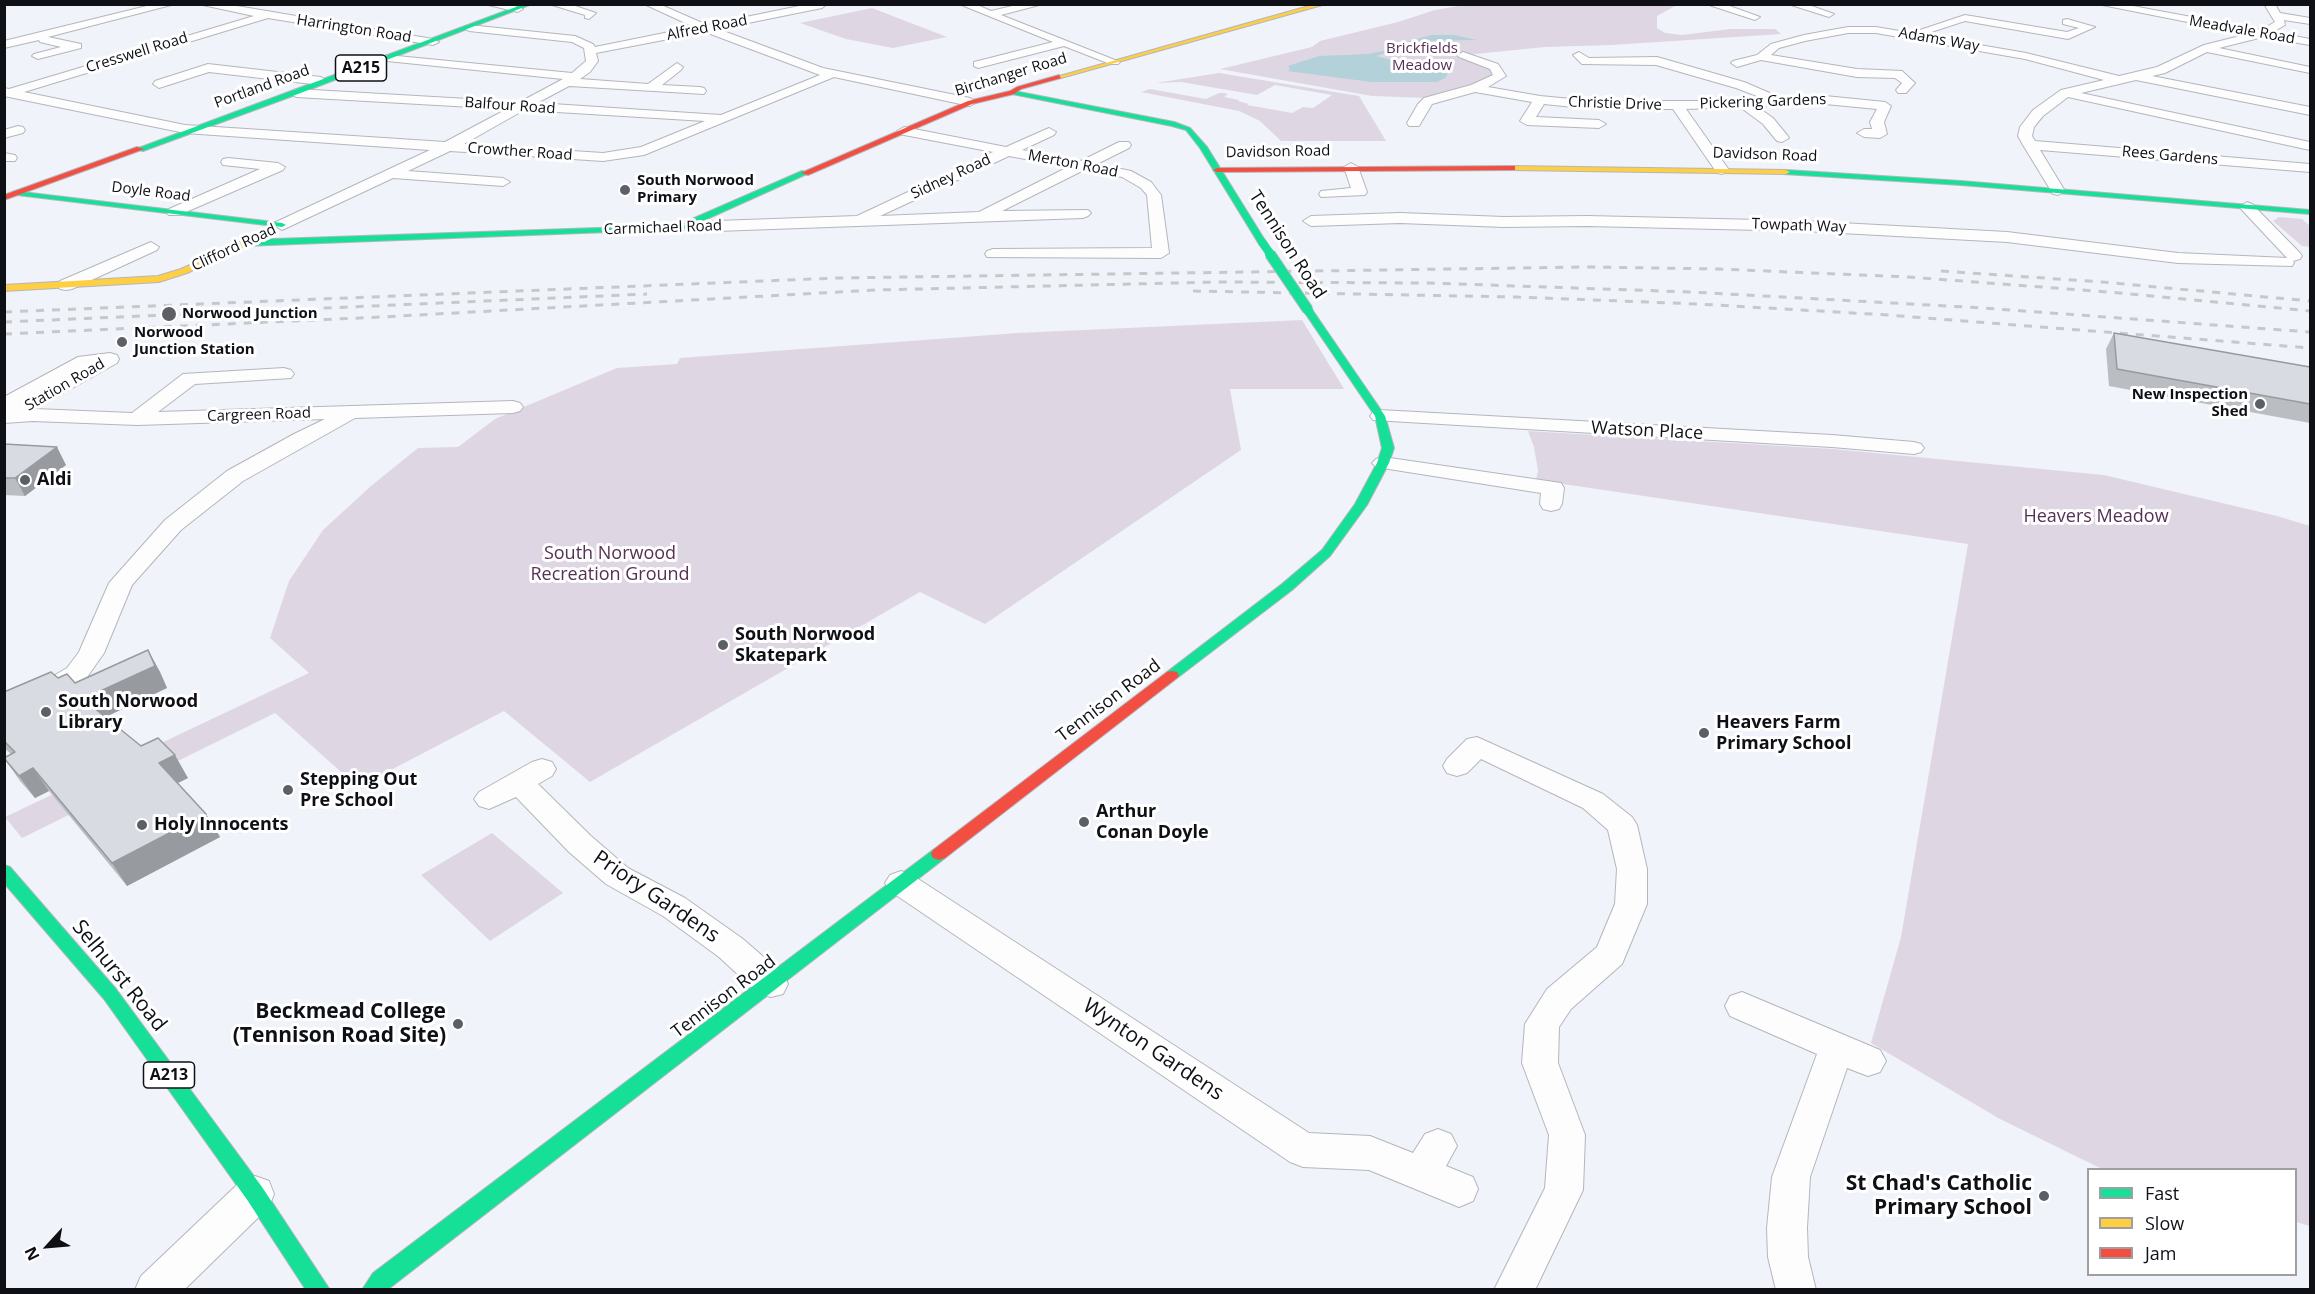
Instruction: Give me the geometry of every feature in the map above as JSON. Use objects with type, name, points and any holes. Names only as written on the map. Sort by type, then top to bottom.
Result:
[{"type":"street","points":[[4,45],[170,4]]},
{"type":"street","name":"Harrington Road","points":[[203,4],[433,42]]},
{"type":"street","points":[[489,4],[524,7]]},
{"type":"street","points":[[554,4],[591,13],[589,16]]},
{"type":"street","points":[[652,6],[673,4]]},
{"type":"street","points":[[964,4],[1114,62]]},
{"type":"street","points":[[989,14],[1038,4]]},
{"type":"street","name":"Birchanger Road","points":[[688,227],[695,221],[970,102],[1012,93],[1019,88],[1324,4]]},
{"type":"street","points":[[1711,4],[1755,17]]},
{"type":"street","points":[[1793,4],[1829,14]]},
{"type":"street","points":[[1965,18],[1964,15],[1973,4]]},
{"type":"street","name":"Meadvale Road","points":[[2102,4],[2310,42]]},
{"type":"street","name":"Alfred Road","points":[[591,51],[821,5]]},
{"type":"street","points":[[652,6],[705,28],[832,74],[970,102]]},
{"type":"street","name":"Portland Road","points":[[9,195],[296,93],[524,7]]},
{"type":"street","points":[[2058,191],[2025,136],[2027,128],[2038,113],[2065,93],[2161,70],[2206,49],[2262,33],[2281,23],[2272,10]]},
{"type":"street","points":[[2272,10],[2310,21]]},
{"type":"street","points":[[1720,19],[1737,13]]},
{"type":"street","name":"Cresswell Road","points":[[6,93],[267,15]]},
{"type":"street","points":[[1910,34],[1965,18],[2068,36]]},
{"type":"street","points":[[2056,45],[2068,36],[2090,27],[2067,22]]},
{"type":"street","points":[[16,27],[51,34]]},
{"type":"street","points":[[469,28],[570,38],[587,44],[591,51],[591,63],[571,80]]},
{"type":"street","name":"Adams Way","points":[[1761,57],[1775,46],[1827,33],[1864,29],[1910,34],[2026,56],[2118,80]]},
{"type":"street","points":[[212,31],[238,35]]},
{"type":"street","points":[[1827,33],[1855,42]]},
{"type":"street","points":[[34,38],[77,46],[38,56]]},
{"type":"street","points":[[978,64],[1064,43]]},
{"type":"street","points":[[2206,49],[2310,70]]},
{"type":"street","name":"Christie Drive","points":[[1414,123],[1428,101],[1475,88],[1500,76],[1494,67],[1463,55]]},
{"type":"street","points":[[1579,55],[1586,62],[1657,61],[1740,85],[1778,101]]},
{"type":"street","points":[[1983,62],[2026,56]]},
{"type":"street","name":"Adams Way","points":[[1737,63],[1761,57],[1847,72],[1898,74],[1909,84],[1885,106]]},
{"type":"street","points":[[387,58],[571,80],[700,91]]},
{"type":"street","points":[[650,88],[677,67]]},
{"type":"street","points":[[159,84],[208,68],[326,81]]},
{"type":"street","name":"Crowther Road","points":[[6,93],[192,130],[603,158],[645,151],[832,74]]},
{"type":"street","points":[[2137,76],[2310,111]]},
{"type":"street","name":"Clifford Road","points":[[4,288],[159,279],[184,271],[447,147],[571,80]]},
{"type":"street","name":"Christie Drive","points":[[1475,88],[1540,100],[1574,103],[1677,105],[1722,170]]},
{"type":"street","points":[[1574,103],[1581,96],[1605,91]]},
{"type":"street","name":"Balfour Road","points":[[296,93],[724,119]]},
{"type":"street","name":"Tennison Road","points":[[373,1290],[381,1280],[771,984],[1287,587],[1326,553],[1361,505],[1383,463],[1388,448],[1380,416],[1262,243],[1194,133],[1183,126],[1012,93]]},
{"type":"street","name":"Rees Gardens","points":[[2065,93],[2310,146]]},
{"type":"street","name":"Pickering Gardens","points":[[1677,105],[1827,99],[1885,106]]},
{"type":"street","points":[[1540,100],[1527,121],[1599,124]]},
{"type":"street","points":[[1744,104],[1763,116],[1782,138]]},
{"type":"street","points":[[1864,133],[1882,137],[1877,122],[1885,106]]},
{"type":"street","name":"Merton Road","points":[[904,131],[1126,174],[1146,185],[1154,195],[1161,253],[993,254]]},
{"type":"street","name":"Sidney Road","points":[[853,222],[1049,132]]},
{"type":"street","points":[[979,217],[1124,144]]},
{"type":"street","name":"Rees Gardens","points":[[2030,145],[2310,168]]},
{"type":"street","points":[[174,212],[278,167],[228,162]]},
{"type":"street","points":[[1326,194],[1360,192],[1351,167]]},
{"type":"street","name":"Davidson Road","points":[[1217,170],[1351,167],[1722,170],[1888,178],[2310,212]]},
{"type":"street","points":[[392,174],[503,182]]},
{"type":"street","name":"Doyle Road","points":[[9,195],[282,225]]},
{"type":"street","name":"Towpath Way","points":[[2247,207],[2299,262]]},
{"type":"street","name":"Carmichael Road","points":[[244,243],[1083,213]]},
{"type":"street","name":"Towpath Way","points":[[1311,221],[1400,218],[1504,222],[1587,221],[1804,226],[2007,237],[2178,258],[2299,262]]},
{"type":"street","points":[[66,285],[144,252]]},
{"type":"street","points":[[138,419],[190,378],[284,374]]},
{"type":"street","name":"Cargreen Road","points":[[7,413],[138,419],[513,407]]},
{"type":"street","points":[[4,708],[52,688],[76,674],[91,653],[121,583],[173,525],[235,476],[301,438],[358,412]]},
{"type":"street","name":"Watson Place","points":[[1380,416],[1832,441],[1914,448]]},
{"type":"street","points":[[1383,463],[1553,488],[1551,504]]},
{"type":"street","points":[[1457,766],[1477,746],[1593,801],[1623,825],[1632,868],[1631,904],[1610,955],[1559,999],[1542,1024],[1540,1063],[1567,1134],[1564,1190],[1514,1290]]},
{"type":"street","name":"Priory Gardens","points":[[489,800],[530,776],[580,844],[617,876],[674,907],[731,948],[771,984]]},
{"type":"street","name":"Selhurst Road","points":[[4,871],[110,994],[255,1194],[319,1290]]},
{"type":"street","name":"Wynton Gardens","points":[[901,883],[1303,1150],[1370,1153],[1430,1160],[1459,1189]]},
{"type":"street","points":[[1742,1006],[1853,1054],[1791,1177],[1787,1228],[1788,1257],[1796,1290]]},
{"type":"street","points":[[155,1290],[255,1194]]},
{"type":"green space","name":"Brickfields Meadow","points":[[1470,4],[1677,5],[1657,16],[1657,28],[1665,33],[1682,35],[1730,29],[1775,29],[1781,34],[1545,47],[1465,55],[1492,67],[1505,76],[1428,98],[1372,96],[1220,69],[1312,47],[1320,41],[1398,22],[1435,10]]},
{"type":"green space","points":[[872,8],[947,37],[893,48],[846,39],[800,23]]},
{"type":"green space","points":[[1219,73],[1359,96],[1386,141],[1281,141],[1260,121],[1239,111],[1141,92],[1150,89],[1206,99],[1224,93],[1228,94],[1224,97],[1249,104],[1247,105],[1292,113],[1303,107],[1313,108],[1332,95],[1275,85],[1257,95],[1181,82],[1156,83]]},
{"type":"green space","points":[[2279,217],[2302,219],[2310,226],[2310,247],[2302,246],[2273,221]]},
{"type":"green space","name":"South Norwood Recreation Ground","points":[[1302,320],[1344,389],[1230,389],[1241,450],[985,624],[920,592],[590,782],[504,711],[358,787],[275,713],[22,838],[5,817],[309,673],[270,638],[289,581],[323,530],[371,486],[418,448],[458,447],[495,419],[617,368],[677,364],[680,358],[1018,333]]},
{"type":"green space","name":"Heavers Meadow","points":[[1528,431],[1833,449],[2104,475],[2310,526],[2310,1226],[2297,1222],[2297,1168],[2100,1168],[2000,1119],[1871,1043],[1901,937],[1968,544],[1536,480],[1538,471],[1534,447]]},
{"type":"green space","points":[[492,833],[563,893],[490,941],[421,875]]},
{"type":"water","points":[[1431,35],[1454,35],[1477,40],[1415,41],[1401,48],[1376,56],[1448,74],[1437,82],[1372,82],[1287,71],[1290,70],[1288,66],[1319,56],[1369,54],[1401,47],[1409,41]]},
{"type":"building","points":[[2114,333],[2310,367],[2310,404],[2117,369]]},
{"type":"building","points":[[4,444],[57,447],[15,478],[4,478]]},
{"type":"building","points":[[148,650],[155,666],[83,699],[141,746],[158,738],[175,755],[159,763],[206,814],[112,863],[33,768],[19,776],[4,758],[15,752],[4,741],[4,692],[51,672],[58,678],[67,674],[75,683]]},
{"type":"railway","points":[[4,312],[837,278],[1587,267],[1719,269],[1908,277],[2108,292],[2310,311]]},
{"type":"railway","points":[[1941,271],[2102,282],[2310,301]]},
{"type":"railway","points":[[4,334],[381,317],[876,290],[1218,282],[1429,283],[1691,292],[1983,308],[2310,332]]},
{"type":"railway","points":[[1193,291],[1517,297],[1698,304],[1888,315],[2310,348]]},
{"type":"railway","points":[[4,322],[647,294]]},
{"type":"traffic: fast","points":[[140,149],[296,93],[530,4]]},
{"type":"traffic: fast","points":[[1014,93],[1174,124],[1188,129],[1203,147],[1262,242]]},
{"type":"traffic: fast","points":[[1786,172],[1961,183],[2310,212]]},
{"type":"traffic: fast","points":[[244,243],[688,227],[695,221],[805,173]]},
{"type":"traffic: fast","points":[[17,193],[282,225]]},
{"type":"traffic: fast","points":[[1262,242],[1308,310]]},
{"type":"traffic: fast","points":[[1172,675],[1287,587],[1326,553],[1361,505],[1383,463],[1388,448],[1380,416],[1308,310]]},
{"type":"traffic: fast","points":[[373,1290],[381,1280],[939,854]]},
{"type":"traffic: fast","points":[[4,871],[110,994],[255,1194],[319,1290]]},
{"type":"traffic: slow","points":[[1059,77],[1324,4]]},
{"type":"traffic: slow","points":[[1512,168],[1786,172]]},
{"type":"traffic: slow","points":[[4,288],[159,279],[184,271],[264,234]]},
{"type":"traffic: jam","points":[[805,173],[970,102],[1012,93],[1019,88],[1059,77]]},
{"type":"traffic: jam","points":[[4,198],[140,149]]},
{"type":"traffic: jam","points":[[1217,170],[1512,168]]},
{"type":"traffic: jam","points":[[939,854],[1172,675]]},
{"type":"place","name":"South Norwood Primary","points":[[625,190]]},
{"type":"place","name":"Norwood Junction","points":[[169,314]]},
{"type":"place","name":"Norwood Junction Station","points":[[122,342]]},
{"type":"place","name":"New Inspection Shed","points":[[2260,404]]},
{"type":"place","name":"Aldi","points":[[25,480]]},
{"type":"place","name":"South Norwood Skatepark","points":[[723,645]]},
{"type":"place","name":"South Norwood Library","points":[[46,712]]},
{"type":"place","name":"Heavers Farm Primary School","points":[[1704,733]]},
{"type":"place","name":"Stepping Out Pre School","points":[[288,790]]},
{"type":"place","name":"Arthur Conan Doyle","points":[[1084,822]]},
{"type":"place","name":"Holy Innocents","points":[[142,825]]},
{"type":"place","name":"Beckmead College (Tennison Road Site)","points":[[458,1024]]},
{"type":"place","name":"St Chad's Catholic Primary School","points":[[2044,1196]]}]
